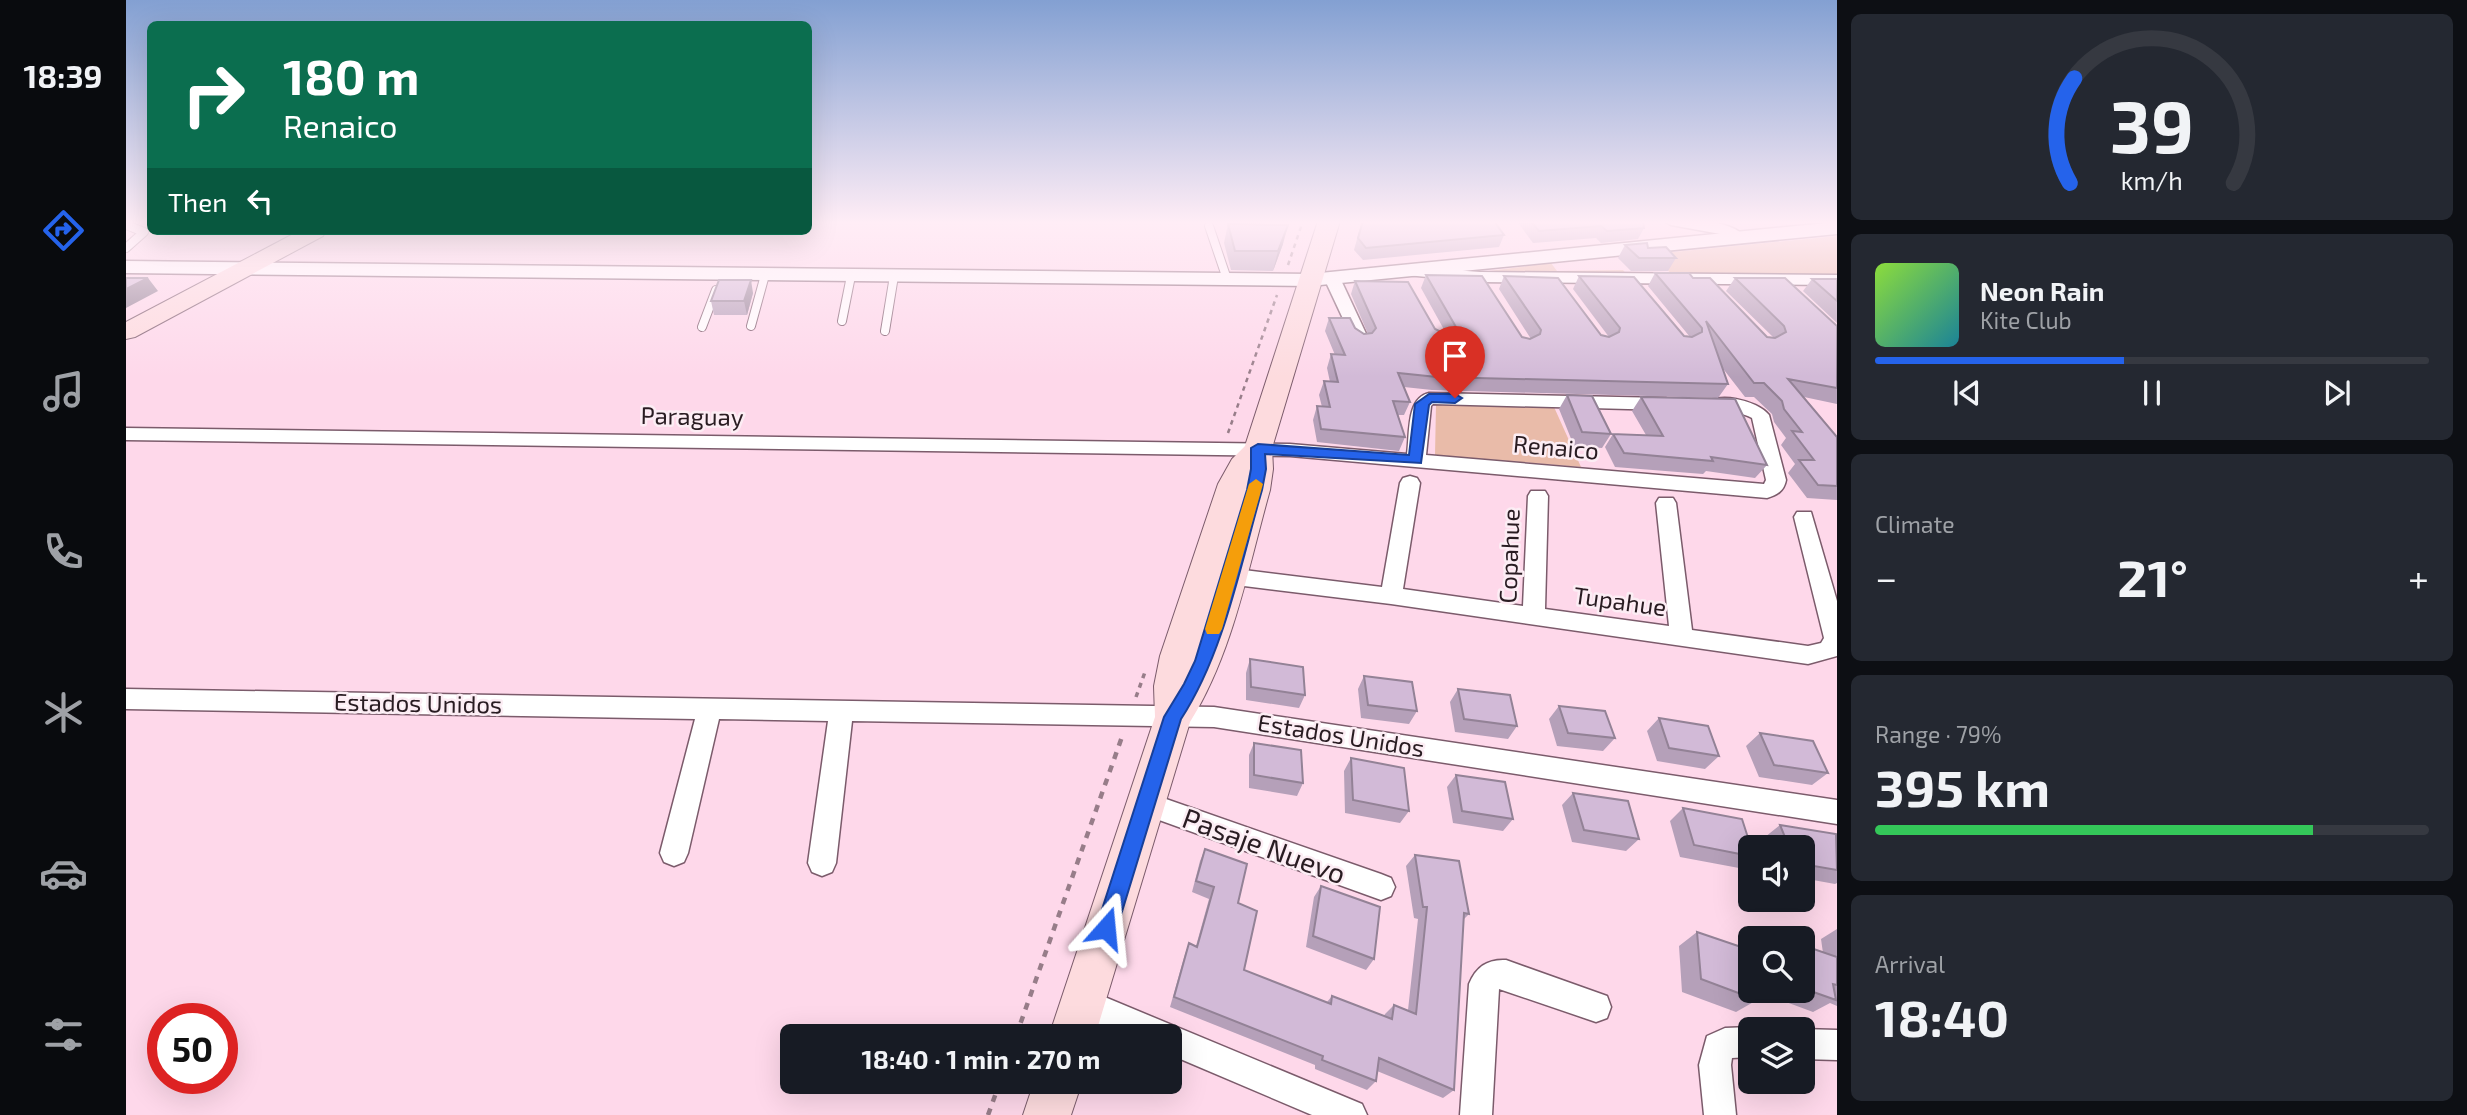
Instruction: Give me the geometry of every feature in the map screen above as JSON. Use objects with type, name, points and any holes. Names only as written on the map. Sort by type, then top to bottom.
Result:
[{"type":"main road","points":[[126,332],[236,273]]},
{"type":"main road","points":[[1077,1019],[1173,717],[1192,688],[1201,667],[1217,574],[1257,480],[1258,448],[1322,273]]},
{"type":"main road","points":[[1047,1115],[1054,1094]]},
{"type":"street","points":[[588,273],[1405,279],[1484,283],[1553,278],[1837,280]]},
{"type":"street","points":[[1405,279],[1445,273]]},
{"type":"street","points":[[1553,278],[1570,300]]},
{"type":"street","points":[[1629,278],[1645,297]]},
{"type":"street","points":[[1321,279],[1361,340]]},
{"type":"street","points":[[1703,279],[1721,298]]},
{"type":"street","points":[[1778,280],[1798,299]]},
{"type":"street","name":"Renaico","points":[[1258,448],[1767,491],[1775,486],[1776,480],[1759,415],[1743,405],[1429,398],[1422,404],[1416,460]]},
{"type":"street","name":"Paraguay","points":[[126,434],[1258,448]]},
{"type":"street","points":[[1391,596],[1410,483]]},
{"type":"street","name":"Copahue","points":[[1534,617],[1538,496]]},
{"type":"street","points":[[1666,503],[1681,636]]},
{"type":"street","points":[[1804,517],[1836,639]]},
{"type":"street","name":"Tupahue","points":[[1217,574],[1808,655],[1828,651],[1836,639]]},
{"type":"street","name":"Estados Unidos","points":[[126,699],[1214,717],[1837,812]]},
{"type":"street","points":[[674,853],[709,709]]},
{"type":"street","points":[[822,863],[841,711]]},
{"type":"street","name":"Pasaje Nuevo","points":[[1146,804],[1381,887]]},
{"type":"street","points":[[1476,1115],[1484,984],[1487,979],[1492,975],[1506,975],[1596,1007]]},
{"type":"street","points":[[1077,1019],[1102,1024]]},
{"type":"street","points":[[1720,1115],[1715,1065],[1718,1047],[1725,1043],[1738,1042]]},
{"type":"street","points":[[1815,1044],[1837,1045]]},
{"type":"street","points":[[1182,1045],[1351,1115]]},
{"type":"lane","points":[[1225,273],[1227,279]]},
{"type":"lane","points":[[702,327],[722,275]]},
{"type":"lane","points":[[751,326],[765,275]]},
{"type":"lane","points":[[842,321],[851,276]]},
{"type":"lane","points":[[885,331],[894,276]]},
{"type":"path","points":[[988,1115],[996,1094]]},
{"type":"shaded area","points":[[1519,273],[1626,273],[1628,276]]},
{"type":"shaded area","points":[[1670,273],[1837,273],[1837,277],[1673,276]]},
{"type":"shaded area","points":[[1436,405],[1554,407],[1581,467],[1435,455]]},
{"type":"building","points":[[1655,273],[1689,273],[1693,278],[1710,278],[1767,337],[1775,338],[1786,332],[1784,326],[1735,278],[1785,278],[1837,326],[1837,388],[1788,379],[1837,437],[1837,486],[1818,485],[1799,460],[1814,460],[1792,431],[1802,432],[1784,409],[1782,401],[1764,383],[1754,383],[1706,321],[1728,384],[1437,377],[1398,373],[1410,402],[1393,401],[1405,437],[1321,429],[1317,406],[1330,407],[1324,381],[1338,382],[1331,354],[1345,355],[1329,318],[1350,318],[1355,328],[1364,334],[1372,333],[1376,328],[1355,281],[1408,282],[1435,329],[1447,335],[1456,327],[1426,275],[1482,276],[1522,337],[1530,339],[1540,334],[1541,330],[1504,276],[1558,278],[1601,335],[1609,337],[1619,332],[1620,328],[1579,276],[1634,277],[1684,336],[1692,337],[1702,332],[1702,328]]},
{"type":"building","points":[[126,278],[148,278],[126,289]]},
{"type":"building","points":[[1812,279],[1837,279],[1837,301]]},
{"type":"building","points":[[719,280],[751,280],[744,301],[711,301]]},
{"type":"building","points":[[1567,395],[1592,396],[1611,434],[1582,432]]},
{"type":"building","points":[[1641,397],[1735,399],[1767,465],[1711,457],[1713,461],[1624,453],[1613,434],[1663,436]]},
{"type":"building","points":[[1250,659],[1303,667],[1305,695],[1251,687]]},
{"type":"building","points":[[1364,676],[1412,682],[1417,711],[1368,705]]},
{"type":"building","points":[[1458,689],[1510,695],[1517,726],[1464,719]]},
{"type":"building","points":[[1559,706],[1605,711],[1615,738],[1568,733]]},
{"type":"building","points":[[1659,718],[1708,726],[1719,756],[1669,748]]},
{"type":"building","points":[[1760,733],[1813,741],[1828,773],[1774,765]]},
{"type":"building","points":[[1254,743],[1301,750],[1303,783],[1254,775]]},
{"type":"building","points":[[1351,758],[1404,768],[1409,811],[1353,800]]},
{"type":"building","points":[[1456,775],[1505,782],[1513,819],[1462,811]]},
{"type":"building","points":[[1573,793],[1628,801],[1639,839],[1584,830]]},
{"type":"building","points":[[1683,808],[1742,819],[1747,835],[1738,835],[1738,854],[1694,845]]},
{"type":"building","points":[[1780,825],[1836,834],[1837,870],[1815,866],[1815,835],[1784,835]]},
{"type":"building","points":[[1205,849],[1247,864],[1238,903],[1257,911],[1244,970],[1331,1004],[1332,996],[1392,1019],[1394,1005],[1416,1014],[1427,907],[1423,907],[1415,855],[1459,861],[1469,914],[1464,913],[1454,1090],[1379,1058],[1376,1081],[1322,1060],[1323,1056],[1174,997],[1189,943],[1197,947],[1214,887],[1196,881]]},
{"type":"building","points":[[1321,886],[1380,907],[1374,959],[1313,936]]},
{"type":"building","points":[[1697,932],[1738,946],[1738,993],[1701,979]]},
{"type":"building","points":[[1815,949],[1837,957],[1837,985],[1833,984],[1836,1000],[1815,993]]},
{"type":"slow traffic","points":[[1213,629],[1256,484]]},
{"type":"route","points":[[1106,928],[1173,717],[1192,688],[1203,661],[1255,490],[1259,469],[1258,448],[1416,460],[1422,404],[1429,398],[1455,398]]}]
